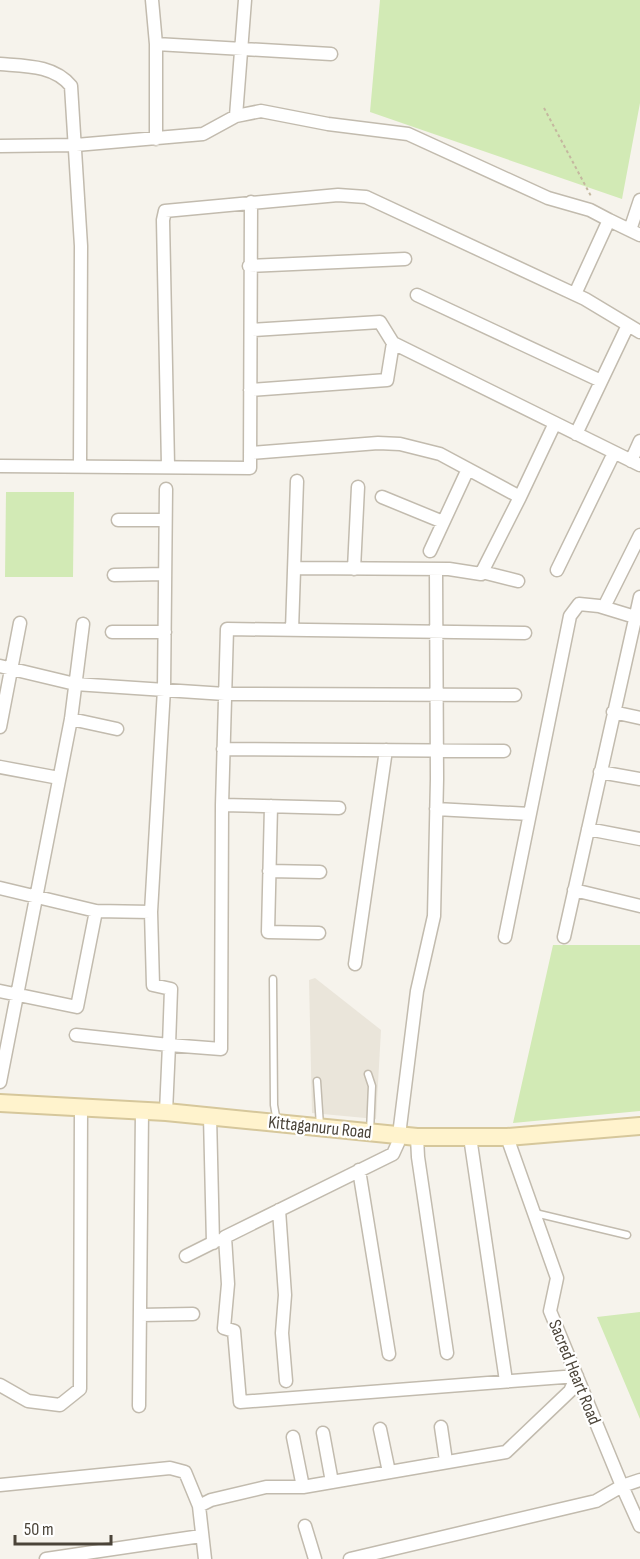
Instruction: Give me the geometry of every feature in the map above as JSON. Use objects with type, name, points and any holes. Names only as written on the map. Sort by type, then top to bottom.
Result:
[{"type":"street","points":[[152,0],[156,44],[156,139]]},
{"type":"street","points":[[236,116],[244,0]]},
{"type":"street","points":[[156,44],[331,54]]},
{"type":"street","points":[[0,64],[53,72],[65,78],[71,86],[74,99],[81,246],[80,466]]},
{"type":"street","points":[[0,146],[76,145],[203,134],[236,116],[261,111],[328,124],[408,134],[548,198],[605,218],[635,233],[640,200]]},
{"type":"street","points":[[168,465],[163,215],[165,211],[338,195],[366,196],[575,294],[640,332]]},
{"type":"street","points":[[0,466],[168,465],[250,468],[251,202]]},
{"type":"street","points":[[575,294],[605,218]]},
{"type":"street","points":[[249,266],[405,259]]},
{"type":"street","points":[[417,296],[601,381]]},
{"type":"street","points":[[252,330],[380,322],[393,343],[635,463],[640,441]]},
{"type":"street","points":[[576,434],[628,325]]},
{"type":"street","points":[[250,390],[387,380],[393,343]]},
{"type":"street","points":[[482,572],[555,423]]},
{"type":"street","points":[[250,453],[378,443],[400,444],[440,454],[520,497]]},
{"type":"street","points":[[557,570],[614,453]]},
{"type":"street","points":[[430,551],[468,469]]},
{"type":"street","points":[[292,630],[297,481]]},
{"type":"street","points":[[354,569],[358,487]]},
{"type":"street","points":[[166,489],[164,689],[160,793],[151,912],[153,986],[171,989],[166,1112]]},
{"type":"street","points":[[382,497],[443,522]]},
{"type":"street","points":[[118,520],[165,520]]},
{"type":"street","points":[[604,607],[640,535]]},
{"type":"street","points":[[294,568],[436,570],[481,574],[482,572],[518,581]]},
{"type":"street","points":[[186,1256],[393,1154],[399,1135],[417,991],[434,916],[437,750],[436,570]]},
{"type":"street","points":[[114,575],[165,574]]},
{"type":"street","points":[[564,937],[640,597]]},
{"type":"street","points":[[505,937],[570,616],[579,604],[604,607],[635,616]]},
{"type":"street","points":[[0,727],[5,667],[20,623]]},
{"type":"street","points":[[0,1082],[71,719],[82,624]]},
{"type":"street","points":[[76,1035],[169,1046],[221,1049],[222,805],[227,629],[525,633]]},
{"type":"street","points":[[112,632],[165,632]]},
{"type":"street","points":[[626,653],[640,656]]},
{"type":"street","points":[[5,667],[75,684],[225,694],[515,695]]},
{"type":"street","points":[[613,712],[640,718]]},
{"type":"street","points":[[71,719],[117,729]]},
{"type":"street","points":[[223,749],[504,751]]},
{"type":"street","points":[[355,964],[386,750]]},
{"type":"street","points":[[0,767],[59,778]]},
{"type":"street","points":[[600,772],[640,779]]},
{"type":"street","points":[[222,805],[339,808]]},
{"type":"street","points":[[270,806],[268,932],[320,933]]},
{"type":"street","points":[[436,809],[530,814]]},
{"type":"street","points":[[588,829],[640,839]]},
{"type":"street","points":[[269,871],[320,872]]},
{"type":"street","points":[[0,888],[37,895],[96,911],[151,912]]},
{"type":"street","points":[[574,890],[640,906]]},
{"type":"street","points":[[0,991],[76,1008],[96,911]]},
{"type":"street","name":"Kittaganuru Road","points":[[0,1103],[166,1112],[417,1137],[507,1137],[640,1126]]},
{"type":"street","points":[[0,1385],[28,1401],[60,1405],[80,1389],[81,1108]]},
{"type":"street","points":[[140,1406],[142,1111]]},
{"type":"street","points":[[210,1116],[213,1243]]},
{"type":"street","points":[[417,1137],[447,1353]]},
{"type":"street","points":[[470,1137],[506,1381]]},
{"type":"street","name":"Sacred Heart Road","points":[[507,1137],[557,1278],[550,1311],[640,1526]]},
{"type":"street","points":[[359,1170],[389,1354]]},
{"type":"street","points":[[279,1210],[285,1295],[282,1333],[286,1381]]},
{"type":"street","points":[[199,1506],[211,1500],[266,1487],[303,1487],[506,1452],[570,1391],[577,1376],[240,1402],[234,1331],[224,1328],[228,1284],[225,1237]]},
{"type":"street","points":[[140,1315],[193,1314]]},
{"type":"street","points":[[441,1427],[446,1461]]},
{"type":"street","points":[[380,1430],[389,1472]]},
{"type":"street","points":[[323,1433],[332,1482]]},
{"type":"street","points":[[293,1437],[303,1487]]},
{"type":"street","points":[[0,1485],[170,1468],[185,1472],[199,1506],[205,1559]]},
{"type":"street","points":[[350,1559],[596,1501],[622,1486],[640,1480]]},
{"type":"street","points":[[305,1526],[315,1559]]},
{"type":"street","points":[[45,1559],[80,1556],[201,1536]]},
{"type":"street","points":[[135,1546],[137,1559]]},
{"type":"lane","points":[[273,979],[274,1105],[277,1123]]},
{"type":"lane","points":[[368,1074],[372,1082],[370,1132]]},
{"type":"lane","points":[[317,1081],[320,1127]]},
{"type":"lane","points":[[534,1213],[627,1235]]},
{"type":"path","points":[[544,108],[605,218]]},
{"type":"shaded area","points":[[315,978],[381,1030],[376,1119],[312,1113],[309,980]]},
{"type":"green space","points":[[380,0],[640,0],[640,103],[622,199],[370,112]]},
{"type":"green space","points":[[6,492],[74,492],[73,577],[5,577]]},
{"type":"green space","points":[[553,945],[640,945],[640,1111],[513,1123]]},
{"type":"green space","points":[[640,1312],[640,1419],[597,1317]]}]
